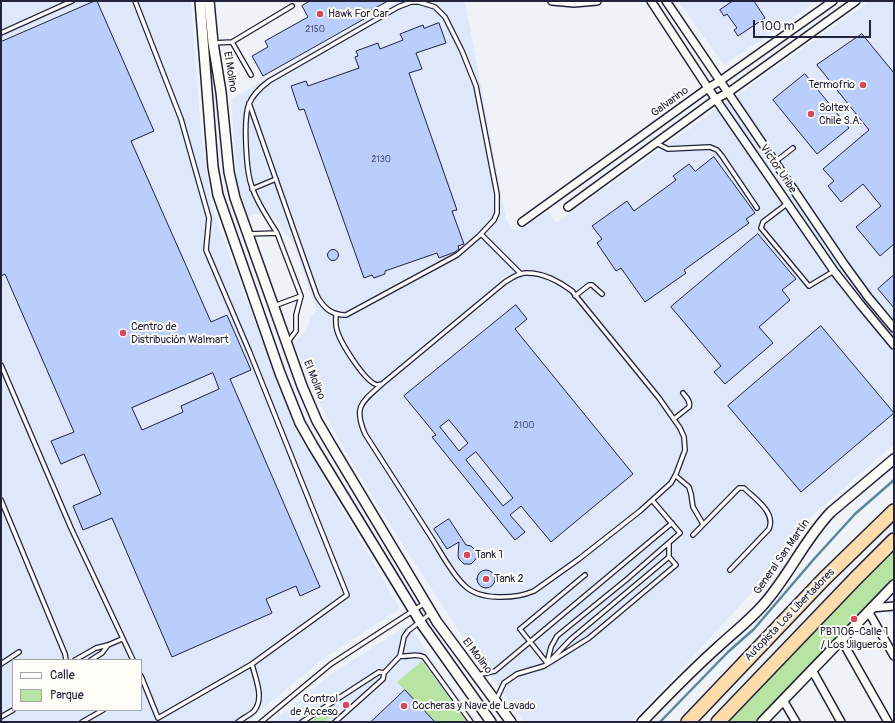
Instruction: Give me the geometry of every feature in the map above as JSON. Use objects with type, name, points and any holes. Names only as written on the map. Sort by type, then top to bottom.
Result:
[{"type":"highway","name":"Autopista Los Libertadores","points":[[688,722],[829,574],[894,511]]},
{"type":"highway","name":"Autopista Los Libertadores","points":[[718,722],[894,540]]},
{"type":"street","name":"El Molino","points":[[200,1],[213,167],[218,195],[280,373],[300,423],[420,622],[491,722]]},
{"type":"street","name":"El Molino","points":[[209,1],[213,43],[223,108],[227,158],[232,185],[285,341],[317,419],[333,449],[431,613],[511,722]]},
{"type":"street","points":[[552,1],[574,3],[597,1]]},
{"type":"street","name":"Víctor Uribe","points":[[651,1],[708,88],[834,271],[894,345]]},
{"type":"street","name":"Víctor Uribe","points":[[666,1],[844,264],[868,298],[894,328]]},
{"type":"street","name":"Galvarino","points":[[522,222],[708,88],[833,1]]},
{"type":"street","points":[[568,207],[716,98],[728,92],[856,1]]},
{"type":"street","points":[[208,110],[215,106],[223,108]]},
{"type":"street","points":[[592,171],[601,182]]},
{"type":"street","points":[[237,252],[243,246],[252,247]]},
{"type":"street","points":[[834,271],[844,264]]},
{"type":"street","points":[[300,423],[306,425],[311,424],[317,419]]},
{"type":"street","name":"General San Martín","points":[[642,722],[680,682],[762,606],[776,590],[822,521],[894,459]]},
{"type":"street","points":[[762,722],[894,585]]},
{"type":"street","points":[[870,609],[894,606]]},
{"type":"street","points":[[870,609],[894,656]]},
{"type":"street","points":[[841,639],[888,722]]},
{"type":"street","points":[[812,670],[842,722]]},
{"type":"street","points":[[783,700],[796,722]]},
{"type":"lane","points":[[1,33],[72,1]]},
{"type":"lane","points":[[135,1],[181,119],[209,218],[206,250],[253,360],[347,595],[252,664],[158,718]]},
{"type":"lane","points":[[249,103],[317,296],[326,309],[336,314],[346,315],[457,255],[482,234],[494,220],[498,205],[497,194],[472,75],[445,17],[435,7],[419,2],[411,2],[398,7],[269,81],[261,87],[249,103],[246,111],[245,125],[249,179],[252,188],[277,233],[301,296],[296,315],[296,331],[290,339],[285,341]]},
{"type":"lane","points":[[213,43],[232,42],[292,6]]},
{"type":"lane","points":[[232,42],[251,75]]},
{"type":"lane","points":[[655,142],[668,149],[710,147],[717,150],[757,208]]},
{"type":"lane","points":[[775,162],[792,148]]},
{"type":"lane","points":[[252,188],[276,179]]},
{"type":"lane","points":[[788,203],[763,222],[761,228],[809,286],[834,271]]},
{"type":"lane","points":[[248,234],[277,233]]},
{"type":"lane","points":[[482,234],[521,274]]},
{"type":"lane","points":[[526,273],[539,275],[560,283],[572,291],[659,398],[674,419],[684,437],[685,450],[676,476],[671,483],[579,559],[534,591],[526,594],[493,597],[480,594],[464,586],[365,434],[360,423],[359,410],[362,402],[382,384],[506,282],[516,275],[521,274],[526,273]]},
{"type":"lane","points":[[575,296],[588,285],[592,285],[602,294]]},
{"type":"lane","points":[[273,306],[301,296]]},
{"type":"lane","points":[[336,314],[337,330],[340,339],[351,357],[371,382],[375,385],[382,384]]},
{"type":"lane","points":[[1,365],[71,528],[132,659]]},
{"type":"lane","points":[[674,419],[689,407],[689,401],[683,393]]},
{"type":"lane","points":[[676,476],[688,487],[691,494],[693,507],[703,524]]},
{"type":"lane","points":[[693,535],[739,488],[744,488],[768,512],[771,521],[769,529],[730,570]]},
{"type":"lane","points":[[1,500],[66,659]]},
{"type":"lane","points":[[547,663],[551,647],[557,636],[626,580],[680,533],[652,500]]},
{"type":"lane","points":[[477,676],[494,671],[672,523]]},
{"type":"lane","points":[[496,701],[504,683],[517,674],[544,666],[589,638],[676,565],[669,557],[668,543]]},
{"type":"lane","points":[[547,663],[571,639],[669,557]]},
{"type":"lane","points":[[547,663],[520,629],[585,575]]},
{"type":"lane","points":[[261,722],[331,664],[425,603]]},
{"type":"lane","points":[[335,722],[383,679],[384,673],[400,656],[404,637],[408,631],[431,613]]},
{"type":"lane","points":[[77,659],[96,648],[108,646],[122,639]]},
{"type":"lane","points":[[93,659],[102,653],[108,646]]},
{"type":"lane","points":[[1,664],[19,652]]},
{"type":"lane","points":[[400,656],[406,657],[419,654],[424,657],[471,722]]},
{"type":"lane","points":[[238,722],[254,712],[259,704],[259,694],[252,664]]},
{"type":"lane","points":[[302,722],[379,672],[384,673]]},
{"type":"lane","points":[[142,678],[160,722]]},
{"type":"lane","points":[[142,688],[146,686]]},
{"type":"lane","points":[[1,718],[12,711]]},
{"type":"lane","points":[[82,722],[101,711]]},
{"type":"shaded area","points":[[1,1],[191,1],[201,131],[212,209],[295,428],[400,609],[324,658],[247,722],[1,722]]},
{"type":"shaded area","points":[[399,1],[465,1],[506,220],[511,228],[519,230],[549,211],[556,223],[870,1],[894,1],[894,444],[812,516],[759,585],[630,722],[525,722],[494,681],[467,643],[395,533],[355,468],[323,410],[310,384],[294,343],[305,332],[312,315],[316,310],[294,244],[267,210],[249,217],[237,182],[231,99]]},
{"type":"shaded area","points":[[678,1],[811,1],[813,4],[724,65]]},
{"type":"shaded area","points":[[409,624],[441,674],[477,722],[272,722],[331,674]]},
{"type":"green space","points":[[894,548],[894,579],[754,722],[726,722]]},
{"type":"green space","points":[[422,661],[467,722],[435,722],[397,682]]},
{"type":"green space","points":[[332,708],[336,712],[325,722],[310,722]]},
{"type":"building","name":"Centro de Distribución Walmart","points":[[97,1],[154,131],[131,141],[211,322],[227,315],[251,370],[230,379],[320,587],[300,596],[296,586],[266,599],[272,613],[172,657],[112,518],[83,530],[73,506],[101,494],[84,454],[61,464],[51,441],[74,432],[5,274],[1,276],[1,42]],"holes":[[[213,373],[219,389],[181,406],[183,412],[142,430],[132,408]]]},
{"type":"building","points":[[310,1],[388,1],[362,15],[364,19],[263,76],[252,56],[268,47],[265,41],[308,17],[302,6]]},
{"type":"building","points":[[733,1],[754,1],[765,18],[738,36],[734,30],[737,28],[727,14],[724,16],[720,10]]},
{"type":"building","points":[[439,23],[446,43],[416,53],[422,69],[409,73],[457,210],[452,211],[464,244],[458,246],[459,249],[455,252],[439,258],[437,253],[385,271],[385,274],[374,278],[372,275],[364,278],[304,109],[299,110],[291,86],[306,81],[308,86],[359,68],[355,57],[358,56],[356,51],[378,43],[380,49],[403,40],[400,34],[423,25],[424,28]]},
{"type":"building","points":[[862,34],[894,73],[894,244],[880,256],[856,227],[881,206],[863,184],[841,202],[828,186],[834,181],[823,169],[869,130],[817,65]]},
{"type":"building","name":"Soltex Chile S.A.","points":[[805,74],[849,128],[817,154],[773,100]]},
{"type":"building","points":[[714,157],[755,213],[746,219],[749,223],[684,270],[686,273],[645,302],[621,268],[616,271],[597,243],[602,239],[592,226],[627,201],[634,211],[676,180],[673,176],[689,164],[695,171]]},
{"type":"building","points":[[758,234],[796,279],[782,290],[790,300],[759,327],[773,343],[725,384],[714,372],[721,366],[671,307]]},
{"type":"building","points":[[333,249],[337,251],[339,255],[337,259],[333,261],[329,259],[327,255],[329,251]]},
{"type":"building","points":[[894,275],[894,308],[878,289]]},
{"type":"building","points":[[516,305],[527,319],[515,329],[633,474],[551,542],[521,506],[510,515],[525,532],[515,540],[432,437],[436,435],[404,396]],"holes":[[[449,420],[468,443],[459,451],[440,427]],[[476,452],[513,498],[503,506],[466,460]]]},
{"type":"building","points":[[821,326],[894,413],[801,492],[728,406]]},
{"type":"building","points":[[449,519],[466,545],[471,546],[476,551],[477,557],[471,564],[464,564],[459,559],[459,542],[447,549],[434,529]]},
{"type":"building","name":"Tank 2","points":[[482,570],[490,570],[495,575],[493,586],[490,588],[482,588],[477,583],[477,575]]},
{"type":"building","name":"Cocheras y Nave de Lavado","points":[[405,690],[435,722],[371,722]]},
{"type":"waterway","points":[[660,722],[728,652],[754,629],[855,514],[894,480]]},
{"type":"place","name":"Hawk For Car","points":[[320,14]]},
{"type":"place","name":"Termofrio","points":[[863,85]]},
{"type":"place","name":"Soltex Chile S.A.","points":[[811,114]]},
{"type":"place","name":"Centro de Distribución Walmart","points":[[123,333]]},
{"type":"place","name":"Tank 1","points":[[467,555]]},
{"type":"place","name":"Tank 2","points":[[486,579]]},
{"type":"place","name":"PB1106-Calle 1 / Los Jilgueros","points":[[854,619]]},
{"type":"place","name":"Control de Acceso","points":[[346,705]]},
{"type":"place","name":"Cocheras y Nave de Lavado","points":[[404,706]]}]
